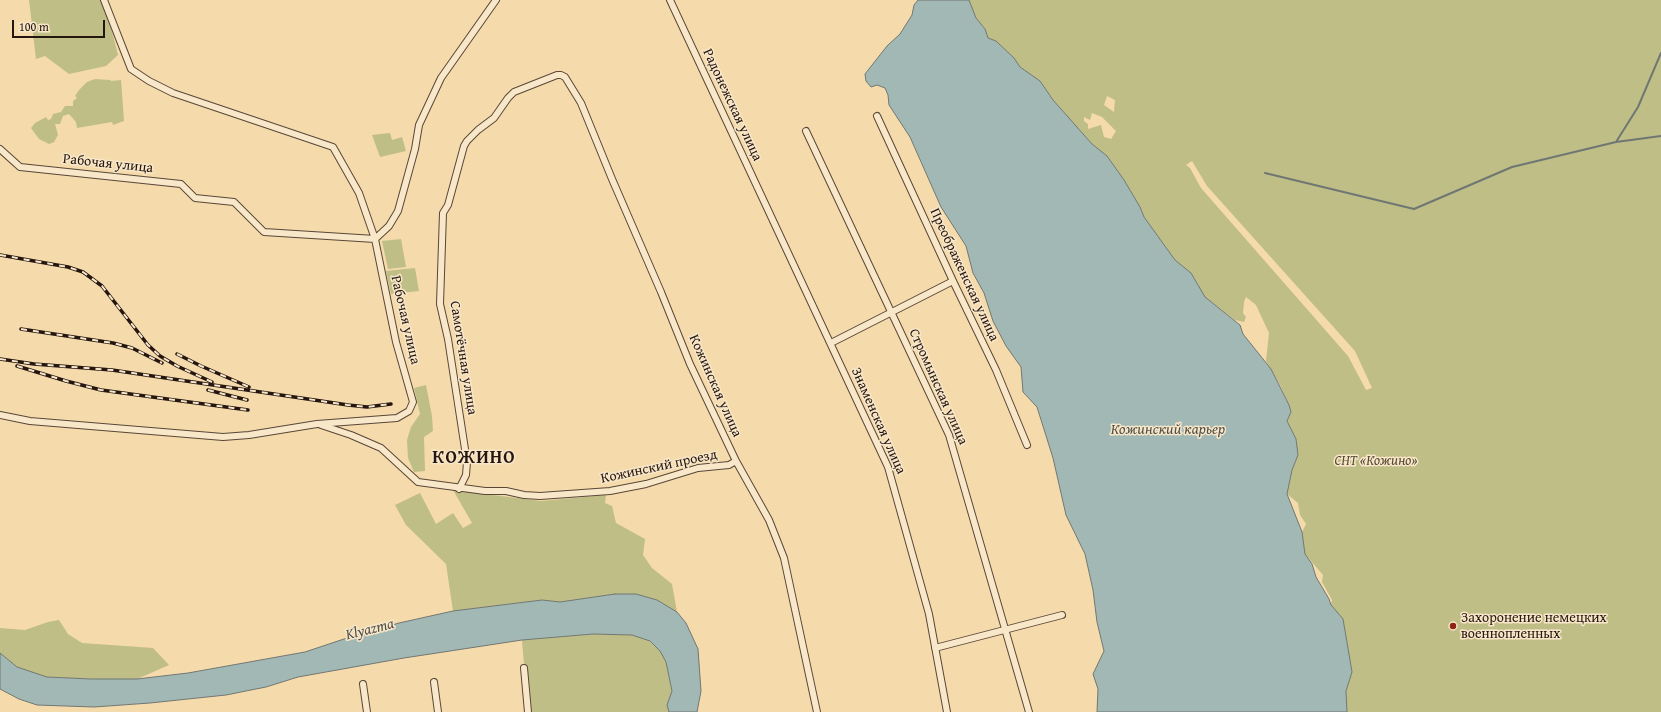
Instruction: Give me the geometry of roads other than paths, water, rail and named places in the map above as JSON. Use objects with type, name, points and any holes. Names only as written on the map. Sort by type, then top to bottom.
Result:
[{"type":"street","points":[[104,0],[130,69],[149,81],[173,93],[333,147],[359,193],[375,239],[389,226],[398,211],[415,149],[419,125],[441,78],[496,0]]},
{"type":"street","name":"Радонежская улица","points":[[670,0],[774,219]]},
{"type":"street","name":"Самотёчная улица","points":[[459,488],[466,475],[467,462],[450,347],[440,304],[443,213],[448,205],[467,140],[494,118],[514,92],[557,75],[565,77]]},
{"type":"street","name":"Кожинская улица","points":[[565,77],[581,103],[690,364],[736,461],[769,520],[784,558],[817,712]]},
{"type":"street","name":"Преображенская улица","points":[[877,116],[996,370],[1027,445]]},
{"type":"street","name":"Стромынская улица","points":[[806,131],[949,435],[1028,712]]},
{"type":"street","name":"Рабочая улица","points":[[0,149],[20,167],[181,184],[195,198],[234,202],[264,232],[375,239],[396,342],[412,402],[409,411],[398,418],[317,424],[249,435],[223,437],[19,419],[0,415]]},
{"type":"street","name":"Знаменская улица","points":[[774,219],[888,467],[928,614],[947,712]]},
{"type":"street","points":[[831,343],[953,281]]},
{"type":"street","name":"Кожинский проезд","points":[[317,424],[351,435],[381,448],[418,482],[485,491],[506,491],[524,495],[540,496],[610,491],[646,484],[698,468],[729,465],[736,461]]},
{"type":"street","points":[[935,648],[1062,615]]},
{"type":"street","points":[[524,668],[528,712]]},
{"type":"street","points":[[434,682],[438,712]]},
{"type":"street","points":[[363,684],[367,712]]},
{"type":"water","name":"Кожинский карьер","points":[[918,0],[969,0],[976,18],[985,29],[988,38],[996,41],[1014,58],[1020,67],[1040,81],[1053,100],[1092,144],[1107,156],[1124,180],[1140,207],[1144,217],[1175,260],[1191,273],[1205,297],[1240,325],[1243,334],[1271,369],[1289,405],[1291,412],[1287,421],[1296,439],[1298,455],[1292,470],[1287,494],[1302,532],[1305,554],[1312,564],[1316,577],[1331,605],[1343,619],[1352,672],[1346,691],[1347,712],[1097,712],[1098,689],[1093,674],[1104,651],[1097,622],[1093,590],[1085,554],[1066,515],[1053,458],[1037,407],[1023,392],[1021,367],[1006,346],[993,321],[984,293],[973,273],[966,246],[941,207],[910,137],[889,105],[888,95],[885,88],[877,85],[871,87],[866,81],[865,74],[887,46],[900,34],[912,15],[914,5]]},
{"type":"water","points":[[615,594],[636,594],[657,600],[677,612],[686,623],[698,649],[701,691],[697,712],[669,712],[667,705],[672,691],[666,662],[660,651],[650,641],[632,635],[593,634],[522,640],[404,658],[298,677],[266,687],[226,695],[150,703],[94,707],[37,705],[19,699],[0,689],[0,653],[17,667],[47,677],[137,679],[188,673],[305,652],[399,623],[453,611],[542,600],[560,602]]},
{"type":"waterway","points":[[1616,142],[1638,107],[1661,53]]},
{"type":"waterway","points":[[1265,173],[1414,209],[1512,167],[1616,142],[1661,136]]},
{"type":"railway","points":[[0,255],[68,267],[83,272],[102,286],[148,345],[160,356],[177,366],[212,382]]},
{"type":"railway","points":[[21,329],[113,343],[132,348],[162,363]]},
{"type":"railway","points":[[177,354],[249,387]]},
{"type":"railway","points":[[0,359],[34,364],[112,370],[348,405],[367,407],[391,404]]},
{"type":"railway","points":[[17,366],[101,390],[248,410]]},
{"type":"railway","points":[[208,390],[247,400]]},
{"type":"place","name":"Захоронение немецких военнопленных","points":[[1453,626]]},
{"type":"district","name":"КОЖИНО","points":[[474,458]]},
{"type":"park label","name":"СНТ «Кожино»","points":[[1376,461]]},
{"type":"water label","name":"Klyazma","points":[[370,630]]}]
